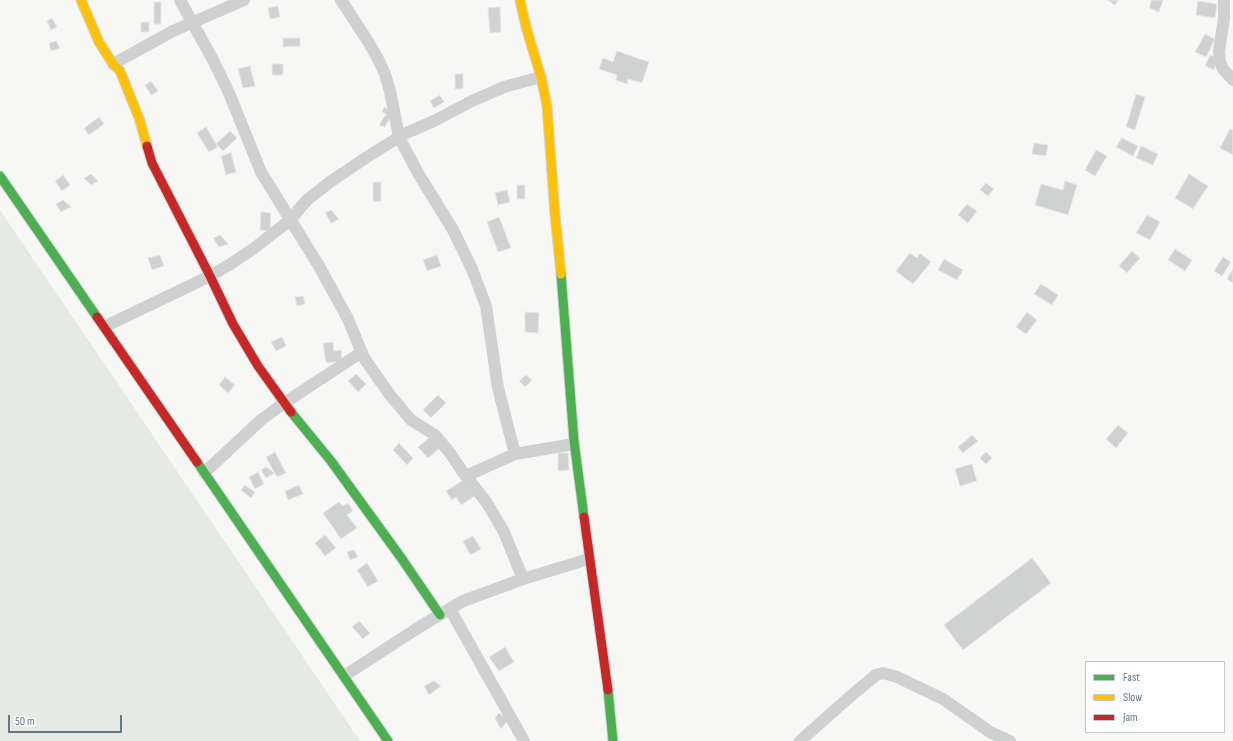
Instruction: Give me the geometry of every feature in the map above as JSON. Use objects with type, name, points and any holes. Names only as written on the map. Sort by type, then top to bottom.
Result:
[{"type":"street","points":[[81,0],[100,42],[113,64],[120,71],[139,118],[152,163],[233,324],[258,366],[284,403],[331,462],[402,559],[445,612],[524,741]]},
{"type":"street","points":[[180,0],[220,73],[261,172],[320,266],[348,319],[364,358],[390,395],[411,420],[435,435],[488,503],[504,532],[523,579]]},
{"type":"street","points":[[113,64],[153,41],[191,22],[244,0]]},
{"type":"street","points":[[341,0],[369,43],[384,74],[390,91],[399,137],[418,173],[453,230],[472,269],[486,306],[498,388],[515,454]]},
{"type":"street","points":[[520,0],[526,27],[541,77],[547,106],[574,444],[610,702],[614,741]]},
{"type":"street","points":[[1224,0],[1224,19],[1219,51],[1220,62],[1223,69],[1233,80]]},
{"type":"street","points":[[104,327],[210,276],[253,249],[290,220],[307,200],[330,182],[399,137],[504,87],[541,77]]},
{"type":"street","points":[[0,176],[388,741]]},
{"type":"street","points":[[204,473],[261,420],[284,403],[362,352]]},
{"type":"street","points":[[466,476],[515,454],[574,444]]},
{"type":"street","points":[[344,676],[463,601],[523,579],[589,560]]},
{"type":"street","points":[[800,741],[876,675],[883,673],[897,676],[943,699],[990,732],[1010,741]]},
{"type":"shaded area","points":[[0,210],[360,741],[0,741]]},
{"type":"building","points":[[1107,0],[1118,0],[1115,5]]},
{"type":"building","points":[[1152,0],[1163,0],[1159,12],[1149,8]]},
{"type":"building","points":[[1198,1],[1217,4],[1215,18],[1196,15]]},
{"type":"building","points":[[154,2],[161,2],[161,24],[154,24]]},
{"type":"building","points":[[278,6],[280,17],[270,19],[268,8]]},
{"type":"building","points":[[500,7],[501,32],[490,33],[488,8]]},
{"type":"building","points":[[52,18],[57,27],[51,30],[47,21]]},
{"type":"building","points":[[141,22],[149,22],[149,32],[141,32]]},
{"type":"building","points":[[1205,34],[1215,39],[1206,57],[1195,52]]},
{"type":"building","points":[[283,38],[300,38],[300,46],[283,47]]},
{"type":"building","points":[[56,41],[60,48],[51,51],[49,43]]},
{"type":"building","points":[[617,51],[649,62],[642,83],[628,79],[627,84],[616,80],[617,75],[599,69],[603,58],[613,62]]},
{"type":"building","points":[[1210,55],[1218,58],[1214,70],[1205,66]]},
{"type":"building","points":[[272,64],[283,64],[283,75],[272,75]]},
{"type":"building","points":[[250,66],[255,86],[243,88],[238,69]]},
{"type":"building","points":[[455,74],[463,74],[463,89],[455,89]]},
{"type":"building","points":[[151,81],[158,91],[151,95],[145,85]]},
{"type":"building","points":[[1136,94],[1145,97],[1135,130],[1126,127]]},
{"type":"building","points":[[440,95],[444,102],[434,108],[430,101]]},
{"type":"building","points":[[384,107],[393,112],[385,127],[379,125],[386,114],[382,112]]},
{"type":"building","points":[[99,117],[104,124],[89,135],[84,128]]},
{"type":"building","points":[[206,127],[218,147],[209,152],[197,133]]},
{"type":"building","points":[[1230,129],[1233,130],[1233,155],[1220,148]]},
{"type":"building","points":[[230,131],[237,138],[223,151],[216,144]]},
{"type":"building","points":[[1122,138],[1138,146],[1133,156],[1116,147]]},
{"type":"building","points":[[1034,143],[1048,145],[1046,156],[1032,154]]},
{"type":"building","points":[[1141,146],[1158,154],[1153,165],[1136,158]]},
{"type":"building","points":[[1096,150],[1107,156],[1095,176],[1085,170]]},
{"type":"building","points":[[231,153],[236,172],[226,175],[221,156]]},
{"type":"building","points":[[91,174],[98,181],[91,185],[84,178]]},
{"type":"building","points":[[1189,174],[1208,186],[1193,209],[1175,198]]},
{"type":"building","points":[[63,175],[70,185],[62,191],[55,181]]},
{"type":"building","points":[[1065,181],[1077,185],[1068,215],[1035,205],[1041,184],[1063,190]]},
{"type":"building","points":[[373,182],[381,182],[381,201],[373,202]]},
{"type":"building","points":[[986,183],[994,189],[988,196],[980,190]]},
{"type":"building","points":[[517,185],[525,185],[525,199],[517,199]]},
{"type":"building","points":[[507,190],[510,202],[498,205],[495,193]]},
{"type":"building","points":[[63,200],[71,207],[61,212],[56,204]]},
{"type":"building","points":[[967,204],[977,211],[968,223],[958,215]]},
{"type":"building","points":[[331,210],[339,219],[331,223],[325,213]]},
{"type":"building","points":[[261,212],[271,213],[270,231],[260,230]]},
{"type":"building","points":[[1147,215],[1160,222],[1150,240],[1136,233]]},
{"type":"building","points":[[499,217],[511,248],[498,252],[487,222]]},
{"type":"building","points":[[220,235],[228,244],[219,247],[213,238]]},
{"type":"building","points":[[1175,249],[1192,260],[1185,271],[1168,260]]},
{"type":"building","points":[[1132,251],[1140,258],[1127,273],[1119,266]]},
{"type":"building","points":[[910,253],[917,258],[920,253],[931,262],[913,284],[896,271]]},
{"type":"building","points":[[160,255],[164,266],[152,270],[148,258]]},
{"type":"building","points":[[437,255],[441,266],[427,271],[423,260]]},
{"type":"building","points":[[1223,257],[1231,262],[1222,276],[1214,271]]},
{"type":"building","points":[[944,259],[963,270],[957,280],[938,270]]},
{"type":"building","points":[[1233,269],[1233,283],[1227,279]]},
{"type":"building","points":[[1041,284],[1058,295],[1052,305],[1034,294]]},
{"type":"building","points":[[303,296],[305,304],[297,306],[295,297]]},
{"type":"building","points":[[525,312],[539,313],[538,333],[525,332]]},
{"type":"building","points":[[1027,312],[1037,320],[1026,334],[1016,327]]},
{"type":"building","points":[[282,337],[286,346],[276,351],[271,342]]},
{"type":"building","points":[[333,342],[334,351],[341,350],[342,361],[326,363],[323,343]]},
{"type":"building","points":[[356,374],[366,384],[358,392],[348,381]]},
{"type":"building","points":[[526,375],[532,380],[525,387],[519,381]]},
{"type":"building","points":[[225,377],[235,385],[228,393],[219,385]]},
{"type":"building","points":[[438,395],[446,403],[431,418],[423,410]]},
{"type":"building","points":[[1118,425],[1128,433],[1116,448],[1106,439]]},
{"type":"building","points":[[972,435],[978,441],[963,453],[958,447]]},
{"type":"building","points":[[430,437],[440,448],[428,458],[418,447]]},
{"type":"building","points":[[399,443],[413,458],[407,465],[393,450]]},
{"type":"building","points":[[275,452],[286,473],[277,477],[266,457]]},
{"type":"building","points":[[986,452],[992,458],[986,464],[980,458]]},
{"type":"building","points":[[558,453],[568,453],[569,470],[558,471]]},
{"type":"building","points":[[972,464],[977,481],[960,486],[955,469]]},
{"type":"building","points":[[266,467],[275,473],[266,478],[261,470]]},
{"type":"building","points":[[258,472],[264,484],[255,489],[249,477]]},
{"type":"building","points":[[465,479],[476,495],[461,505],[456,497],[452,500],[446,491]]},
{"type":"building","points":[[245,485],[255,492],[251,498],[241,490]]},
{"type":"building","points":[[299,485],[303,494],[288,500],[285,491]]},
{"type":"building","points":[[339,502],[342,506],[348,503],[353,511],[347,515],[357,528],[341,539],[323,513]]},
{"type":"building","points":[[325,535],[336,548],[325,556],[315,543]]},
{"type":"building","points":[[473,536],[481,549],[470,555],[463,541]]},
{"type":"building","points":[[354,550],[358,557],[350,560],[347,552]]},
{"type":"building","points":[[1032,558],[1051,583],[963,650],[944,625]]},
{"type":"building","points":[[367,563],[378,581],[368,587],[357,570]]},
{"type":"building","points":[[359,621],[370,633],[363,639],[352,627]]},
{"type":"building","points":[[505,647],[514,662],[499,671],[489,657]]},
{"type":"building","points":[[434,681],[441,686],[429,695],[424,686]]},
{"type":"building","points":[[499,713],[508,720],[501,729],[495,718]]},
{"type":"traffic: fast","points":[[0,176],[97,317]]},
{"type":"traffic: fast","points":[[561,274],[574,441],[584,517]]},
{"type":"traffic: fast","points":[[291,412],[331,461],[402,559],[440,615]]},
{"type":"traffic: fast","points":[[197,462],[388,741]]},
{"type":"traffic: fast","points":[[608,690],[613,741]]},
{"type":"traffic: slow","points":[[81,0],[99,42],[113,64],[120,71],[139,118],[147,146]]},
{"type":"traffic: slow","points":[[520,0],[526,27],[541,77],[547,106],[561,274]]},
{"type":"traffic: jam","points":[[147,146],[152,163],[233,324],[258,366],[291,412]]},
{"type":"traffic: jam","points":[[97,317],[197,462]]},
{"type":"traffic: jam","points":[[584,517],[608,690]]}]
